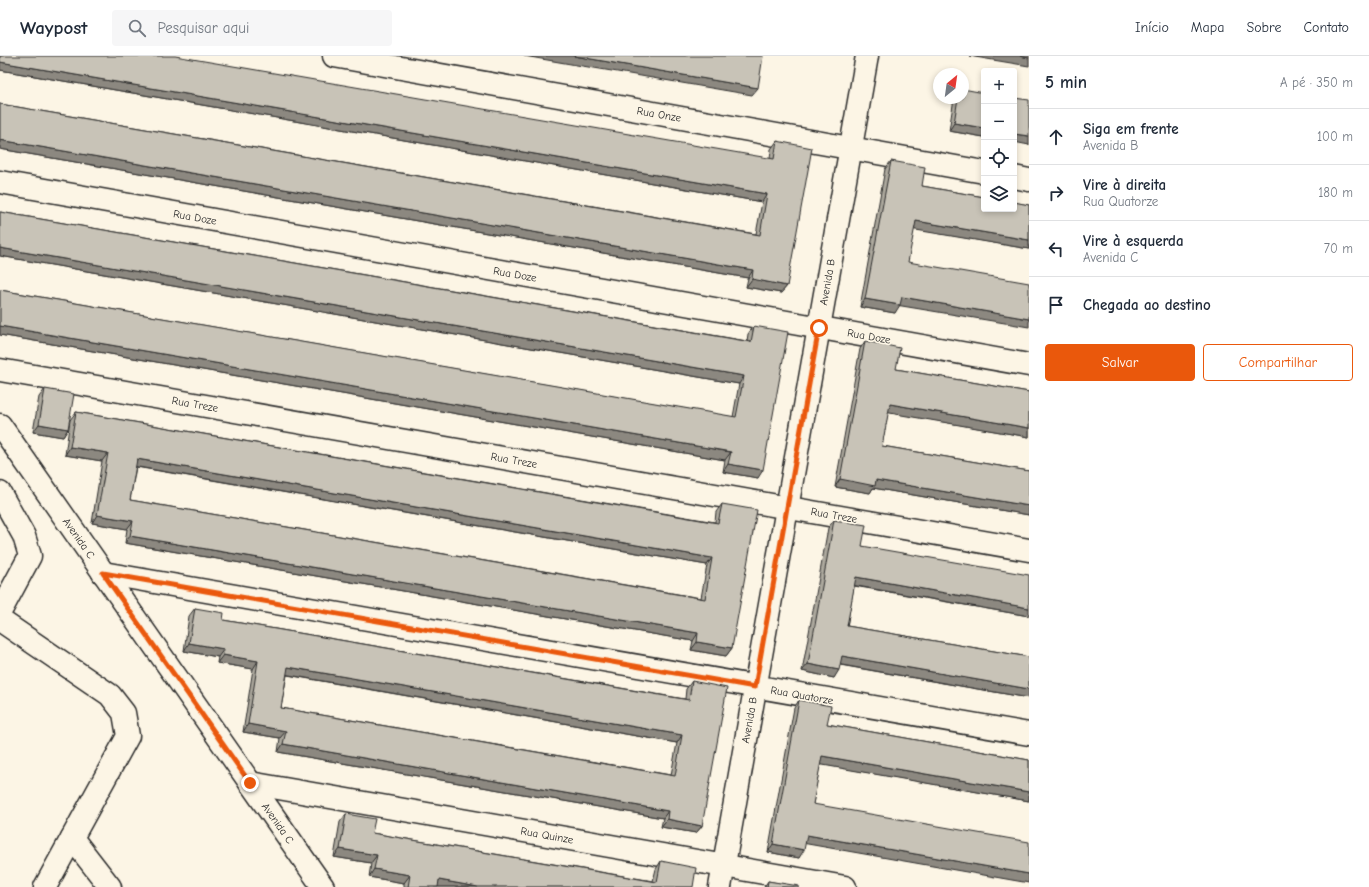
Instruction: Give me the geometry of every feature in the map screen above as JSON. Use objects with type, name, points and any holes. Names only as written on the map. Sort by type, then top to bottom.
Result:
[{"type":"street","name":"Rua Onze","points":[[334,56],[981,171]]},
{"type":"street","name":"Avenida B","points":[[720,887],[867,56]]},
{"type":"street","points":[[1017,178],[1029,180]]},
{"type":"street","name":"Rua Doze","points":[[0,182],[1029,365]]},
{"type":"street","name":"Rua Treze","points":[[0,370],[1029,550]]},
{"type":"street","name":"Avenida C","points":[[0,425],[323,887]]},
{"type":"street","points":[[0,493],[24,536],[30,556],[0,612]]},
{"type":"street","name":"Rua Quatorze","points":[[103,573],[1029,734]]},
{"type":"street","points":[[0,620],[110,695],[124,713],[128,736],[45,887]]},
{"type":"street","name":"Rua Quinze","points":[[250,783],[845,887]]},
{"type":"street","points":[[72,838],[110,887]]},
{"type":"building","points":[[0,56],[175,56],[774,159],[777,141],[812,148],[787,286],[752,279],[753,270],[0,140],[0,104],[760,235],[767,194],[0,62]]},
{"type":"building","points":[[574,56],[763,56],[758,88]]},
{"type":"building","points":[[969,90],[981,92],[981,128],[954,123],[957,104],[969,104]]},
{"type":"building","points":[[1017,98],[1029,100],[1029,136],[1017,134]]},
{"type":"building","points":[[891,161],[925,167],[922,186],[981,196],[981,212],[1017,212],[1017,203],[1029,205],[1029,240],[916,221],[908,262],[1029,283],[1029,319],[902,297],[900,305],[865,299]]},
{"type":"building","points":[[0,212],[751,342],[754,326],[788,332],[763,470],[728,464],[731,452],[0,326],[0,290],[736,417],[744,376],[0,248]]},
{"type":"building","points":[[865,341],[900,348],[896,369],[1029,392],[1029,428],[890,404],[882,446],[1029,471],[1029,506],[876,480],[875,486],[840,479]]},
{"type":"building","points":[[45,389],[74,394],[68,429],[39,424]]},
{"type":"building","points":[[76,412],[718,523],[722,504],[757,510],[732,648],[697,642],[698,633],[130,536],[133,521],[97,515],[108,453],[70,447]],"holes":[[[137,459],[712,558],[705,599],[130,500]]]},
{"type":"building","points":[[834,520],[866,525],[862,546],[1029,575],[1029,608],[856,577],[847,626],[1029,657],[1029,689],[842,656],[839,670],[808,664]]},
{"type":"building","points":[[195,608],[224,613],[223,620],[689,700],[692,681],[727,688],[702,826],[667,819],[668,811],[283,744],[286,731],[248,724],[258,661],[223,655],[224,649],[189,643]],"holes":[[[288,667],[682,735],[675,776],[281,708]]]},
{"type":"building","points":[[799,700],[831,706],[827,724],[1029,760],[1029,792],[822,756],[813,804],[1029,842],[1029,874],[807,835],[804,850],[773,844]]},
{"type":"building","points":[[346,814],[375,819],[372,833],[657,882],[661,861],[696,868],[693,887],[478,887],[439,880],[438,887],[408,887],[410,875],[374,869],[377,855],[340,849]]},
{"type":"building","points":[[768,881],[799,886],[799,887],[767,887]]},
{"type":"route","points":[[250,783],[103,573],[755,687],[819,328]]}]
